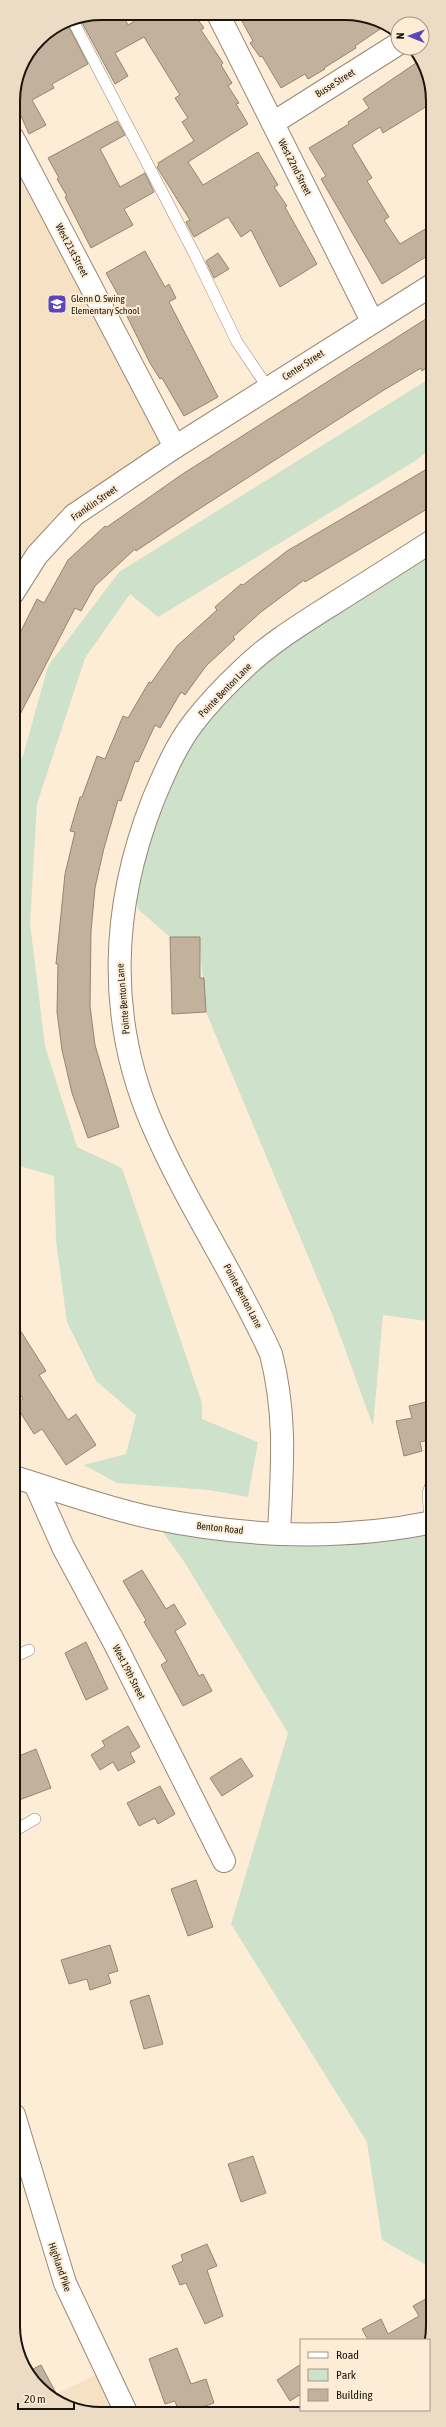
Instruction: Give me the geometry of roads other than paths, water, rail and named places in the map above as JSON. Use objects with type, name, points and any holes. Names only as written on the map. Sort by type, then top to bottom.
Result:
[{"type":"street","name":"West 22nd Street","points":[[221,20],[372,321]]},
{"type":"street","name":"Busse Street","points":[[273,123],[390,49]]},
{"type":"street","name":"West 21st Street","points":[[20,151],[175,447]]},
{"type":"street","name":"Center Street","points":[[175,447],[372,321],[426,289]]},
{"type":"street","name":"Franklin Street","points":[[20,582],[37,556],[74,515],[175,447]]},
{"type":"street","name":"Pointe Benton Lane","points":[[279,1533],[284,1438],[279,1384],[271,1354],[258,1324],[153,1126],[137,1080],[125,1034],[119,976],[120,932],[126,887],[138,840],[161,782],[181,743],[194,722],[241,670],[294,629],[426,545]]},
{"type":"street","name":"Benton Road","points":[[20,1479],[106,1507],[153,1518],[205,1527],[279,1533],[348,1533],[426,1523]]},
{"type":"street","name":"West 19th Street","points":[[35,1484],[63,1547],[115,1644],[224,1860]]},
{"type":"street","name":"Highland Pike","points":[[20,2135],[65,2283],[124,2407]]},
{"type":"lane","points":[[75,24],[195,254],[237,342],[268,388]]},
{"type":"lane","points":[[20,1654],[29,1650]]},
{"type":"lane","points":[[20,1828],[35,1819]]},
{"type":"place","name":"Glenn O. Swing Elementary School","points":[[57,304]]}]
